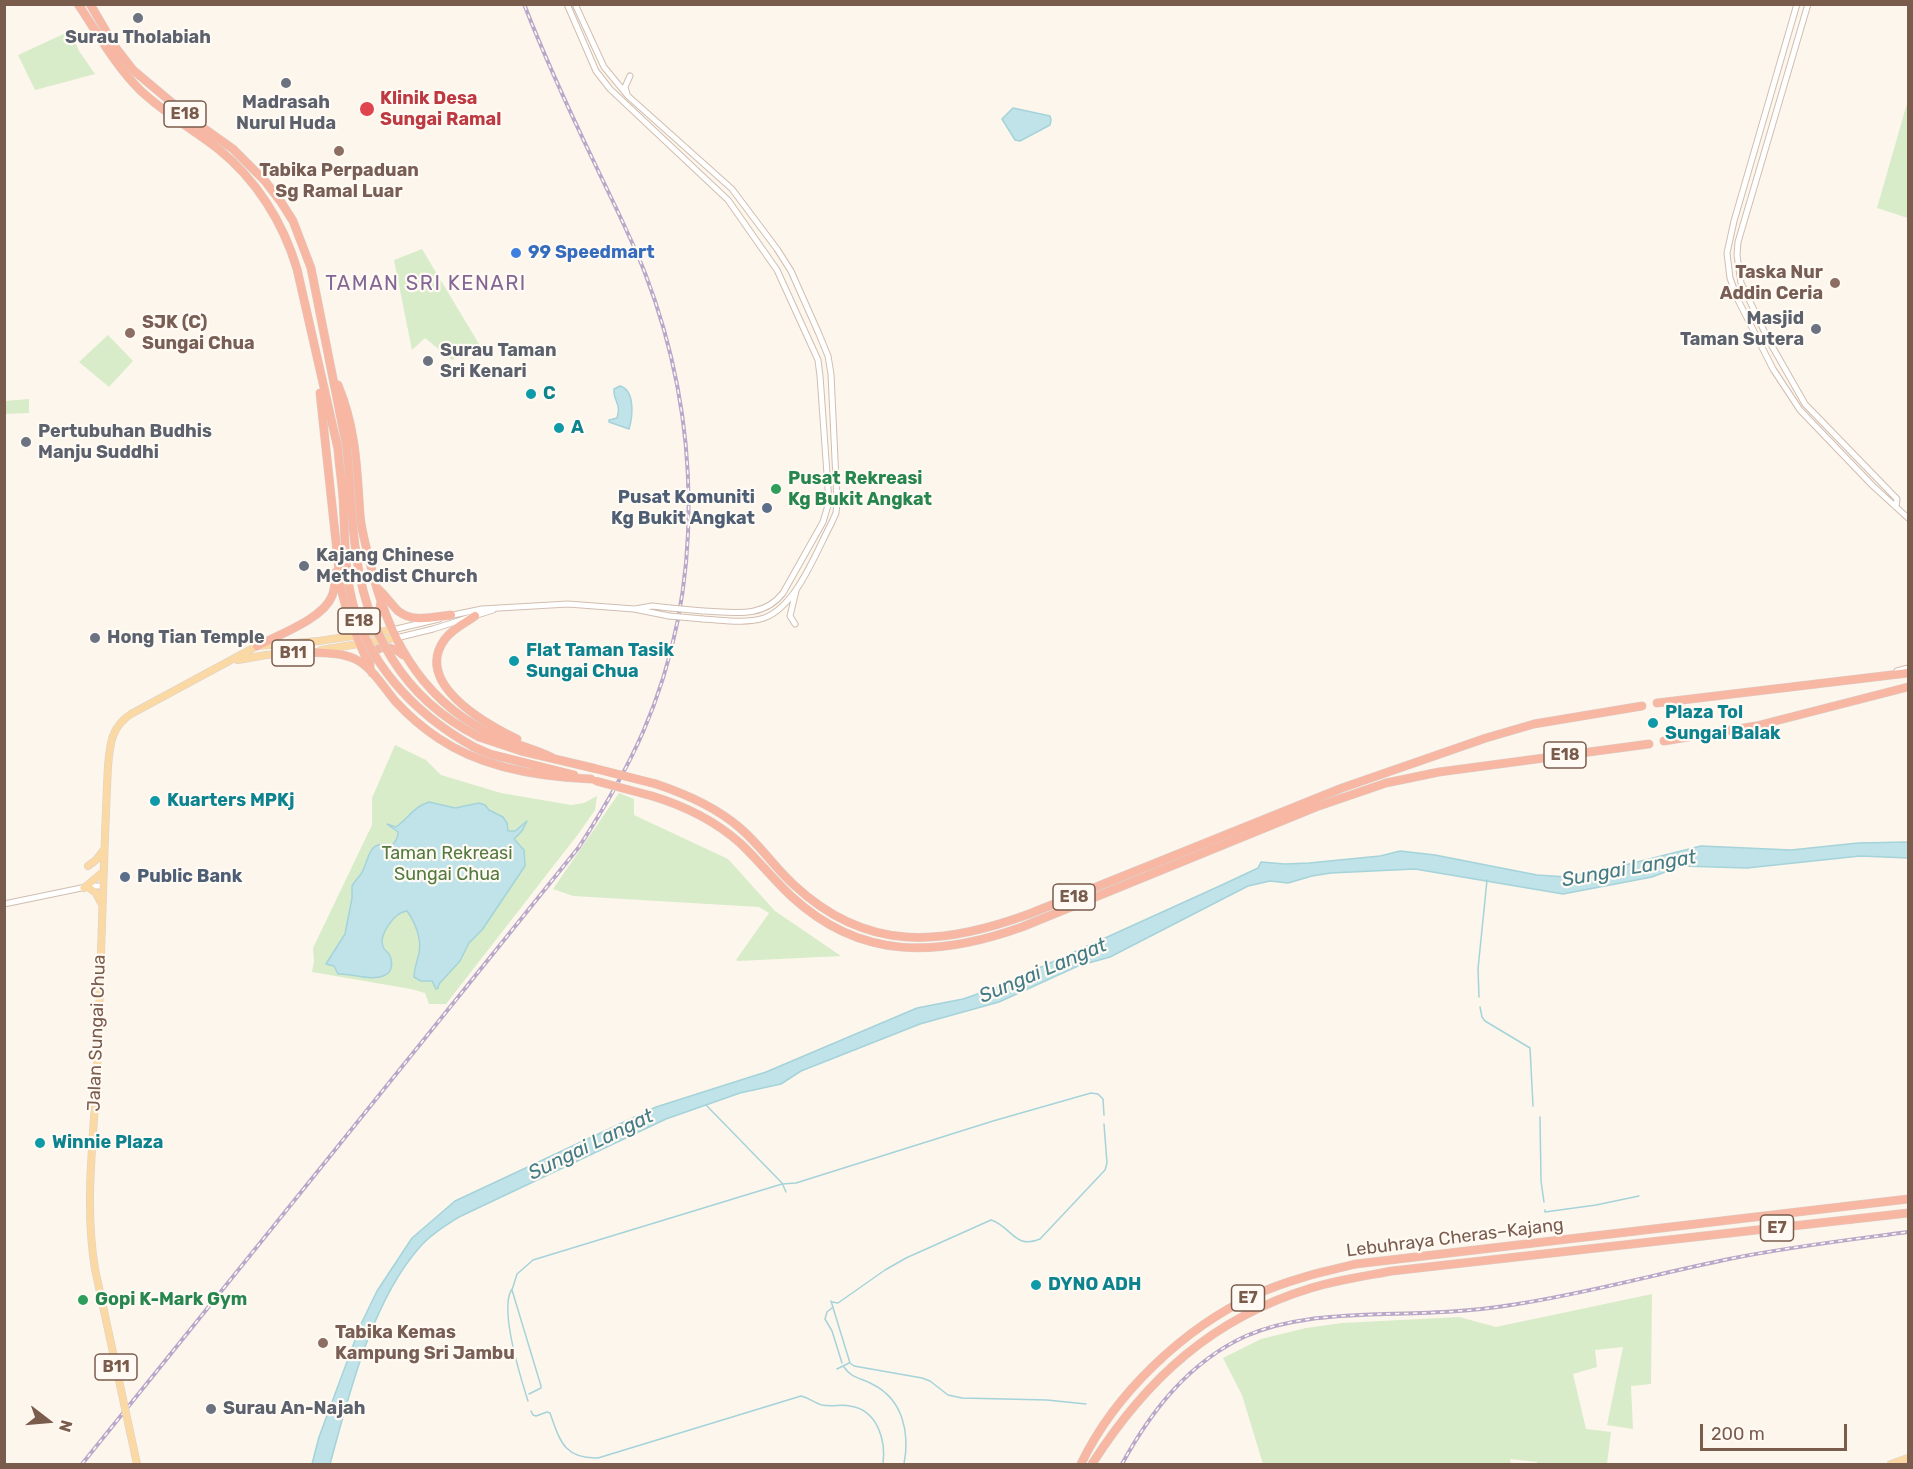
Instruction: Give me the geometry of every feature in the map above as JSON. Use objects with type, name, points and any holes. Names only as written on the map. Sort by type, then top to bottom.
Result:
[{"type":"highway","name":"E18","points":[[78,4],[115,61],[138,88],[227,157],[276,215],[289,242],[338,449],[350,590],[363,632],[384,670],[401,691],[434,722],[474,747],[490,754],[652,796],[700,814],[739,842],[793,897],[830,924],[890,946],[931,949],[977,941],[1022,927],[1316,807],[1386,783],[1439,772],[1648,744]]},
{"type":"highway","name":"E18","points":[[90,4],[116,48],[133,70],[195,122],[233,150],[265,181],[281,202],[297,230],[309,260],[347,448],[355,545],[363,590],[371,620],[391,658],[414,688],[444,715],[479,736],[521,751],[656,784],[681,793],[720,813],[740,828],[807,897],[853,924],[884,934],[933,939],[980,930],[1020,918],[1342,788],[1486,738],[1534,724],[1642,706]]},
{"type":"highway","points":[[314,347],[326,440],[337,559],[348,615],[372,673]]},
{"type":"highway","points":[[332,370],[351,420],[357,455],[362,528],[377,588],[405,658]]},
{"type":"highway","points":[[257,646],[312,618],[327,606],[335,585],[337,559]]},
{"type":"highway","points":[[377,588],[395,608],[407,616],[417,618],[451,615]]},
{"type":"highway","points":[[348,615],[356,622],[368,623],[378,615],[381,599]]},
{"type":"highway","points":[[474,616],[448,636],[441,645],[437,663],[442,681],[457,700],[480,720],[553,758]]},
{"type":"highway","points":[[372,673],[369,662],[374,652],[389,647],[405,658],[432,690],[463,716],[493,735],[533,748]]},
{"type":"highway","points":[[305,652],[348,657],[361,663],[414,720],[466,754],[493,764],[547,775],[594,780]]},
{"type":"highway","points":[[1658,703],[1908,673]]},
{"type":"highway","points":[[1664,741],[1756,726],[1908,687]]},
{"type":"highway","name":"Lebuhraya Cheras–Kajang","points":[[1080,1464],[1104,1422],[1147,1372],[1194,1331],[1256,1294],[1308,1275],[1356,1264],[1908,1199]]},
{"type":"highway","name":"Lebuhraya Cheras–Kajang","points":[[1094,1464],[1100,1452],[1151,1385],[1197,1344],[1241,1316],[1311,1288],[1392,1271],[1908,1213]]},
{"type":"main road","name":"Jalan Sungai Chua","points":[[228,664],[266,655],[359,645],[394,634]]},
{"type":"main road","name":"Jalan Sungai Chua","points":[[137,1464],[95,1269],[89,1228],[110,747],[117,727],[131,714],[228,664],[257,646],[394,634]]},
{"type":"main road","points":[[88,867],[104,849]]},
{"type":"main road","points":[[102,905],[96,893],[86,887],[103,872]]},
{"type":"main road","points":[[1891,1464],[1908,1458]]},
{"type":"street","points":[[567,4],[596,71],[608,87],[728,200],[777,270],[818,360],[829,502],[827,512],[783,593],[776,602],[766,608],[748,612],[703,611],[652,606],[634,609]]},
{"type":"street","points":[[394,634],[470,610],[568,604],[634,609],[669,616],[703,619],[748,621],[765,618],[779,610],[796,589],[836,513],[828,356],[791,271],[732,189],[628,96],[614,79],[600,59],[575,4]]},
{"type":"street","points":[[1797,4],[1728,242],[1728,268],[1738,300],[1773,369],[1800,410],[1865,478],[1908,518]]},
{"type":"street","points":[[1808,4],[1738,242],[1739,273],[1741,283],[1759,322],[1805,404],[1897,499],[1896,507]]},
{"type":"street","points":[[628,96],[625,87],[630,76]]},
{"type":"street","points":[[795,624],[790,616],[796,589]]},
{"type":"street","points":[[394,634],[433,629],[498,608]]},
{"type":"street","points":[[1872,678],[1908,668]]},
{"type":"street","points":[[4,904],[86,887],[103,886]]},
{"type":"green space","points":[[70,31],[79,51],[95,74],[35,90],[18,55]]},
{"type":"green space","points":[[1908,100],[1908,218],[1877,208]]},
{"type":"green space","points":[[422,249],[479,344],[452,360],[425,338],[412,350],[394,260]]},
{"type":"green space","points":[[108,335],[133,361],[109,387],[79,362]]},
{"type":"green space","points":[[29,399],[29,413],[5,414],[5,401]]},
{"type":"green space","name":"Taman Rekreasi Sungai Chua","points":[[395,745],[426,760],[441,775],[501,793],[571,805],[584,803],[597,796],[595,810],[579,833],[446,1004],[429,1004],[425,993],[411,989],[312,972],[313,948],[372,825],[372,798]]},
{"type":"green space","points":[[619,793],[634,799],[634,815],[728,859],[775,911],[841,956],[736,960],[769,913],[759,907],[573,896],[553,889]]},
{"type":"green space","points":[[1652,1294],[1651,1384],[1631,1386],[1633,1429],[1607,1425],[1623,1347],[1595,1350],[1597,1367],[1573,1374],[1586,1429],[1611,1432],[1607,1464],[1537,1464],[1537,1462],[1510,1459],[1511,1464],[1263,1464],[1242,1395],[1223,1358],[1261,1339],[1306,1328],[1342,1323],[1459,1317],[1496,1327]]},
{"type":"water","points":[[1013,108],[1050,116],[1050,125],[1020,141],[1015,140],[1002,119]]},
{"type":"water","points":[[620,386],[625,388],[632,404],[629,429],[609,422],[617,418],[618,406],[614,389]]},
{"type":"water","points":[[429,802],[455,808],[479,803],[485,805],[489,810],[503,817],[508,831],[515,831],[527,821],[522,831],[514,839],[524,850],[525,866],[482,930],[469,943],[460,961],[438,988],[436,989],[432,981],[421,981],[414,977],[420,942],[415,925],[407,911],[397,915],[383,936],[383,947],[392,963],[388,974],[374,978],[338,974],[334,966],[326,964],[345,934],[352,886],[361,874],[373,848],[377,845],[391,846],[396,840],[398,832],[387,824],[396,827],[415,810]]},
{"type":"water","name":"Sungai Langat","points":[[1908,842],[1908,858],[1860,856],[1747,868],[1681,866],[1652,877],[1563,894],[1415,869],[1331,873],[1288,883],[1270,881],[1248,886],[1110,957],[1078,966],[999,1002],[920,1024],[801,1071],[781,1084],[740,1093],[666,1119],[459,1217],[428,1239],[402,1270],[375,1322],[364,1351],[330,1464],[312,1464],[319,1437],[361,1324],[377,1291],[412,1238],[455,1201],[656,1107],[766,1072],[917,1008],[963,999],[995,988],[1258,868],[1261,862],[1309,863],[1380,856],[1400,851],[1435,855],[1537,875],[1567,877],[1701,846],[1791,850],[1858,843]]},
{"type":"waterway","points":[[1479,997],[1478,969],[1487,880]]},
{"type":"waterway","points":[[1480,1007],[1485,1021],[1530,1048],[1533,1106]]},
{"type":"waterway","points":[[529,1394],[541,1386],[512,1290],[517,1274],[533,1260],[1091,1093],[1098,1094],[1103,1099],[1104,1115]]},
{"type":"waterway","points":[[706,1105],[782,1183],[786,1192]]},
{"type":"waterway","points":[[1540,1117],[1541,1181],[1544,1202]]},
{"type":"waterway","points":[[832,1302],[838,1303],[906,1258],[991,1220],[1025,1242],[1040,1239],[1105,1170],[1107,1163],[1104,1124]]},
{"type":"waterway","points":[[1545,1210],[1545,1212],[1596,1205],[1639,1196]]},
{"type":"waterway","points":[[512,1289],[508,1311],[510,1327],[516,1361],[528,1401]]},
{"type":"waterway","points":[[831,1301],[850,1363],[854,1366],[922,1378],[930,1381],[948,1395],[962,1398],[1047,1400],[1086,1404]]},
{"type":"waterway","points":[[833,1307],[827,1312],[825,1319],[832,1331],[842,1363]]},
{"type":"waterway","points":[[837,1369],[849,1363]]},
{"type":"waterway","points":[[844,1367],[853,1376],[883,1390],[891,1398],[905,1429],[904,1464]]},
{"type":"waterway","points":[[531,1411],[536,1416],[550,1413],[561,1440],[571,1452],[587,1458],[598,1458],[801,1396],[822,1405],[850,1406],[867,1414],[874,1420],[881,1437],[883,1464]]},
{"type":"railway","points":[[82,1464],[579,847],[629,762],[643,732],[663,677],[678,620],[686,562],[689,503],[686,444],[677,386],[664,329],[645,273],[575,123],[524,4]]},
{"type":"railway","points":[[1122,1464],[1159,1407],[1189,1374],[1225,1347],[1262,1330],[1296,1321],[1331,1317],[1447,1312],[1511,1305],[1751,1255],[1908,1232]]},
{"type":"place","name":"Surau Tholabiah","points":[[138,18]]},
{"type":"place","name":"Madrasah Nurul Huda","points":[[286,83]]},
{"type":"place","name":"Klinik Desa Sungai Ramal","points":[[367,109]]},
{"type":"place","name":"Tabika Perpaduan Sg Ramal Luar","points":[[339,151]]},
{"type":"place","name":"99 Speedmart","points":[[516,253]]},
{"type":"place","name":"Taska Nur Addin Ceria","points":[[1835,283]]},
{"type":"place","name":"Masjid Taman Sutera","points":[[1816,329]]},
{"type":"place","name":"SJK (C) Sungai Chua","points":[[130,333]]},
{"type":"place","name":"Surau Taman Sri Kenari","points":[[428,361]]},
{"type":"place","name":"C","points":[[531,394]]},
{"type":"place","name":"A","points":[[559,428]]},
{"type":"place","name":"Pertubuhan Budhis Manju Suddhi","points":[[26,442]]},
{"type":"place","name":"Pusat Rekreasi Kg Bukit Angkat","points":[[776,489]]},
{"type":"place","name":"Pusat Komuniti Kg Bukit Angkat","points":[[767,508]]},
{"type":"place","name":"Kajang Chinese Methodist Church","points":[[304,566]]},
{"type":"place","name":"Hong Tian Temple","points":[[95,638]]},
{"type":"place","name":"Flat Taman Tasik Sungai Chua","points":[[514,661]]},
{"type":"place","name":"Plaza Tol Sungai Balak","points":[[1653,723]]},
{"type":"place","name":"Kuarters MPKj","points":[[155,801]]},
{"type":"place","name":"Public Bank","points":[[125,877]]},
{"type":"place","name":"Winnie Plaza","points":[[40,1143]]},
{"type":"place","name":"DYNO ADH","points":[[1036,1285]]},
{"type":"place","name":"Gopi K-Mark Gym","points":[[83,1300]]},
{"type":"place","name":"Tabika Kemas Kampung Sri Jambu","points":[[323,1343]]},
{"type":"place","name":"Surau An-Najah","points":[[211,1409]]},
{"type":"district","name":"TAMAN SRI KENARI","points":[[426,284]]}]
